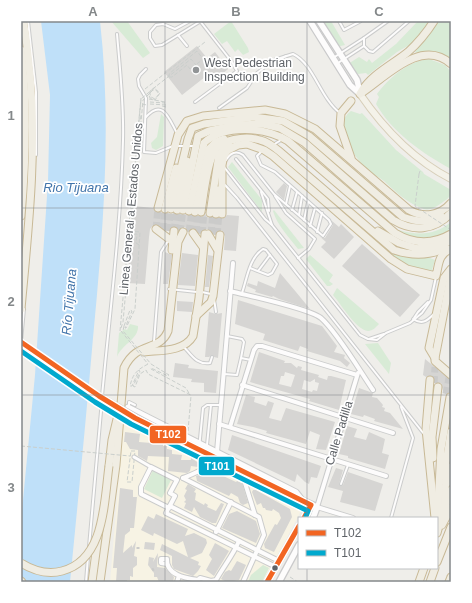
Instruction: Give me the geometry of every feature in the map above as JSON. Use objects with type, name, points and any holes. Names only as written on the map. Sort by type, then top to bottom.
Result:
[{"type":"highway","points":[[21,309],[34,153],[32,92],[24,21]]},
{"type":"highway","points":[[360,94],[367,82],[408,52],[434,21]]},
{"type":"highway","points":[[21,31],[30,129],[27,209],[21,274]]},
{"type":"highway","points":[[21,50],[26,105],[26,145],[21,216]]},
{"type":"highway","points":[[360,94],[417,56],[435,55],[451,64]]},
{"type":"highway","points":[[351,101],[341,113],[340,126],[352,160]]},
{"type":"highway","points":[[190,211],[202,147],[203,116],[265,110],[285,114],[285,137],[374,239],[380,250],[398,264],[407,269],[436,276],[438,267],[437,264],[440,257],[445,251],[451,248]]},
{"type":"highway","points":[[190,211],[202,147],[204,122],[252,114],[265,114],[284,118],[285,137],[296,153],[387,232],[396,238],[411,244],[426,245],[435,244],[451,237]]},
{"type":"highway","points":[[190,211],[202,147],[213,130],[254,124],[274,127],[395,233],[411,241],[419,242],[434,241],[451,234]]},
{"type":"highway","points":[[178,135],[202,147],[220,146],[238,136],[285,137],[315,129],[415,214],[421,215],[437,213],[451,203]]},
{"type":"highway","points":[[178,135],[224,156],[232,147],[313,132],[406,214],[419,218],[439,217],[450,214]]},
{"type":"highway","points":[[190,211],[202,147],[215,138],[238,133],[285,137],[305,143],[393,220],[402,225],[417,228],[432,227],[441,223],[450,214]]},
{"type":"highway","points":[[285,137],[394,250],[418,255],[431,254],[451,248]]},
{"type":"highway","points":[[285,137],[385,236],[399,244],[418,249]]},
{"type":"highway","points":[[202,147],[220,146]]},
{"type":"highway","points":[[190,211],[224,183],[202,147]]},
{"type":"highway","points":[[190,211],[202,147]]},
{"type":"highway","points":[[190,211],[202,147]]},
{"type":"highway","points":[[184,234],[203,246]]},
{"type":"highway","points":[[184,234],[203,246]]},
{"type":"highway","points":[[184,234],[218,249]]},
{"type":"highway","points":[[184,234],[218,249]]},
{"type":"highway","points":[[100,582],[104,561],[121,410],[123,374],[127,362],[134,354],[142,348],[154,346],[165,337],[168,331],[171,300],[170,289],[184,234]]},
{"type":"highway","points":[[381,238],[398,247],[409,250],[433,247],[451,240]]},
{"type":"highway","points":[[134,354],[184,346],[190,342],[193,336],[196,317],[203,246]]},
{"type":"highway","points":[[196,317],[211,302],[218,249]]},
{"type":"highway","points":[[441,368],[429,348],[438,310],[451,269]]},
{"type":"highway","points":[[441,368],[448,280]]},
{"type":"highway","points":[[441,368],[439,351],[451,292]]},
{"type":"highway","points":[[437,517],[440,389]]},
{"type":"highway","points":[[437,517],[440,389]]},
{"type":"highway","points":[[92,582],[113,432],[121,410]]},
{"type":"highway","points":[[436,517],[439,447],[451,414]]},
{"type":"highway","points":[[436,517],[439,447],[451,432]]},
{"type":"highway","points":[[438,529],[451,480]]},
{"type":"highway","points":[[438,530],[451,490]]},
{"type":"highway","points":[[438,530],[451,497]]},
{"type":"highway","points":[[438,531],[451,504]]},
{"type":"highway","points":[[438,531],[451,508]]},
{"type":"highway","points":[[438,532],[451,512]]},
{"type":"highway","points":[[438,560],[451,527]]},
{"type":"highway","points":[[21,563],[34,570],[47,573],[67,570],[86,557],[99,530]]},
{"type":"highway","points":[[419,582],[424,569]]},
{"type":"highway","points":[[430,582],[435,569]]},
{"type":"highway","points":[[449,582],[451,577]]},
{"type":"main road","points":[[310,21],[350,85],[360,94],[375,116],[397,140],[423,162],[451,179]]},
{"type":"main road","points":[[319,21],[357,80],[360,94]]},
{"type":"main road","points":[[21,342],[99,396],[135,418],[314,506]]},
{"type":"main road","points":[[305,517],[314,506]]},
{"type":"main road","points":[[313,517],[314,506]]},
{"type":"main road","points":[[268,582],[298,528]]},
{"type":"main road","points":[[279,582],[298,547]]},
{"type":"street","points":[[233,263],[217,452],[213,462],[200,472],[177,480],[170,493],[175,496],[166,513],[272,565]]},
{"type":"street","points":[[230,291],[302,311],[320,318],[373,390]]},
{"type":"street","points":[[230,427],[242,385],[257,346],[262,346],[357,375]]},
{"type":"street","name":"Calle Padilla","points":[[314,506],[319,497],[359,369]]},
{"type":"street","points":[[242,385],[393,433]]},
{"type":"street","points":[[129,405],[199,444],[296,492],[303,501],[294,502],[134,423],[128,416],[129,405]]},
{"type":"street","points":[[219,424],[386,476]]},
{"type":"street","points":[[132,456],[177,480]]},
{"type":"street","points":[[151,466],[141,487],[141,494],[275,559]]},
{"type":"street","points":[[183,478],[259,517],[264,535],[243,580],[238,582]]},
{"type":"street","points":[[245,483],[255,515]]},
{"type":"street","points":[[213,536],[231,502]]},
{"type":"street","points":[[314,506],[350,517]]},
{"type":"street","points":[[167,564],[170,570],[179,576],[198,580],[200,578],[211,581],[216,580],[230,560],[240,541]]},
{"type":"street","points":[[177,582],[179,576]]},
{"type":"lane","points":[[21,342],[37,136],[35,86],[28,21]]},
{"type":"lane","points":[[190,21],[175,29],[163,24],[158,24],[151,29],[149,35],[153,44],[160,46],[201,21],[232,62],[236,71],[195,102]]},
{"type":"lane","points":[[339,21],[344,30],[361,21]]},
{"type":"lane","points":[[333,58],[388,21]]},
{"type":"lane","points":[[364,38],[364,46],[369,51],[373,52],[409,21]]},
{"type":"lane","points":[[86,582],[120,194],[122,103],[117,34]]},
{"type":"lane","points":[[178,35],[187,46]]},
{"type":"lane","points":[[337,64],[364,46]]},
{"type":"lane","points":[[220,108],[247,88],[257,73],[279,57],[293,54],[299,57],[306,64],[331,106],[341,113]]},
{"type":"lane","points":[[146,69],[139,77],[141,90],[146,98],[144,112],[146,117],[144,152],[156,153],[202,147],[226,159],[230,154],[240,152],[274,194],[286,213],[315,239],[309,249],[298,258]]},
{"type":"lane","points":[[146,117],[154,110],[160,109],[164,111],[178,135]]},
{"type":"lane","points":[[274,194],[323,236],[331,224],[322,213],[275,172],[260,163],[257,156],[285,137]]},
{"type":"lane","points":[[202,147],[265,219],[272,225],[360,335],[368,339],[377,340],[386,333]]},
{"type":"lane","points":[[236,159],[262,192],[272,225]]},
{"type":"lane","points":[[224,183],[400,404],[439,447]]},
{"type":"lane","points":[[286,205],[290,186]]},
{"type":"lane","points":[[292,210],[297,192]]},
{"type":"lane","points":[[299,215],[302,196]]},
{"type":"lane","points":[[304,220],[308,202]]},
{"type":"lane","points":[[310,226],[315,208]]},
{"type":"lane","points":[[317,232],[322,213]]},
{"type":"lane","points":[[154,346],[161,252],[184,234]]},
{"type":"lane","points":[[242,294],[250,268],[260,251],[266,250],[277,264],[272,273],[268,275],[250,268]]},
{"type":"lane","points":[[257,272],[270,255]]},
{"type":"lane","points":[[368,339],[375,335],[386,333],[410,323],[422,313],[431,300],[436,276],[448,280]]},
{"type":"lane","points":[[170,289],[210,293],[216,307],[216,312]]},
{"type":"lane","points":[[413,319],[419,323],[425,322],[438,310]]},
{"type":"lane","points":[[224,374],[237,375],[243,340],[227,336]]},
{"type":"lane","points":[[184,346],[194,360],[198,362],[210,363],[212,357]]},
{"type":"lane","points":[[241,358],[251,360]]},
{"type":"lane","points":[[391,517],[414,438],[400,404]]},
{"type":"lane","points":[[129,405],[135,405]]},
{"type":"lane","points":[[198,454],[203,408],[211,405],[221,405]]},
{"type":"lane","points":[[207,447],[211,405]]},
{"type":"lane","points":[[341,484],[348,464]]},
{"type":"lane","points":[[216,580],[221,582]]},
{"type":"path","points":[[188,438],[191,395],[186,388],[151,369],[168,376],[169,375],[151,364],[123,330],[130,310],[132,311],[125,328],[135,309],[140,232],[131,232],[141,120],[141,98],[138,92],[148,87],[205,42]]},
{"type":"path","points":[[168,77],[170,73],[197,51],[203,59]]},
{"type":"path","points":[[168,77],[172,77],[187,65],[190,69],[206,57]]},
{"type":"path","points":[[149,94],[150,91],[192,59],[196,65]]},
{"type":"path","points":[[141,104],[166,107],[166,105],[147,103],[165,103],[165,101],[149,99],[147,95],[149,91],[158,85]]},
{"type":"path","points":[[141,98],[154,88],[160,93],[156,100],[150,98],[149,94],[149,91]]},
{"type":"path","points":[[141,120],[141,104],[143,98],[153,90],[156,90],[159,94],[155,99],[149,94]]},
{"type":"path","name":"Linea General a Estados Unidos","points":[[120,331],[141,98]]},
{"type":"path","points":[[420,171],[415,206],[451,230]]},
{"type":"path","points":[[133,208],[123,322],[120,331],[148,364],[139,368],[133,376],[130,386],[132,386],[139,370],[140,372],[134,381],[133,386],[135,387],[140,374],[146,370],[148,374],[191,395]]},
{"type":"path","points":[[128,234],[137,234],[136,243],[139,245]]},
{"type":"path","points":[[21,446],[132,456]]},
{"type":"path","points":[[132,456],[132,482],[127,482],[132,456]]},
{"type":"path","points":[[290,577],[298,582]]},
{"type":"shaded area","points":[[124,417],[129,419],[134,427],[302,509],[264,582],[110,582]]},
{"type":"green space","points":[[111,21],[127,21],[150,53],[143,58]]},
{"type":"green space","points":[[231,21],[248,48],[249,52],[243,55],[238,49],[235,52],[227,41],[222,44],[214,34]]},
{"type":"green space","points":[[321,21],[331,21],[345,45],[336,47]]},
{"type":"green space","points":[[418,21],[431,21],[413,43],[397,52],[368,75],[366,73],[358,74],[348,64],[359,57],[367,62],[369,59],[372,63],[396,44]]},
{"type":"green space","points":[[439,21],[451,21],[451,59],[436,52],[415,52]]},
{"type":"green space","points":[[429,59],[445,65],[451,72],[451,169],[429,156],[409,141],[391,124],[376,104],[379,97],[377,94],[393,76],[414,63]]},
{"type":"green space","points":[[351,111],[360,114],[362,113],[396,150],[424,174],[451,190],[448,198],[434,208],[424,209],[407,201],[384,181],[372,174],[352,151],[344,133],[343,125],[345,117]]},
{"type":"green space","points":[[161,114],[164,117],[163,146],[156,150],[152,148],[151,143],[157,137]]},
{"type":"green space","points":[[232,162],[262,200],[262,212],[228,167]]},
{"type":"green space","points":[[274,210],[304,248],[298,249],[280,226],[273,211]]},
{"type":"green space","points":[[451,222],[451,230],[431,238],[418,238],[397,232],[398,230],[412,233],[432,232],[445,227]]},
{"type":"green space","points":[[383,248],[435,260],[431,273],[405,264]]},
{"type":"green space","points":[[310,255],[333,275],[329,281],[333,284],[327,286],[306,259]]},
{"type":"green space","points":[[337,288],[379,324],[370,331],[363,330],[354,322],[333,295]]},
{"type":"green space","points":[[130,324],[138,326],[138,331],[117,357],[119,333],[125,329],[127,330]]},
{"type":"green space","points":[[378,343],[391,363],[389,374],[365,344]]},
{"type":"green space","points":[[153,470],[171,480],[162,498],[144,489]]},
{"type":"green space","points":[[263,565],[269,568],[262,582],[248,582],[251,575]]},
{"type":"water","name":"Rio Tijuana","points":[[41,21],[100,21],[104,61],[106,140],[103,219],[70,582],[21,582],[21,521],[35,375],[48,181],[50,95]]},
{"type":"building","name":"West Pedestrian Inspection Building","points":[[197,46],[207,58],[215,52],[228,69],[215,80],[210,73],[182,95],[164,72]]},
{"type":"building","points":[[284,183],[287,186],[284,200],[276,192]]},
{"type":"building","points":[[134,206],[153,208],[157,213],[185,214],[194,217],[202,217],[205,214],[207,217],[215,219],[224,218],[227,215],[239,216],[236,251],[224,250],[225,236],[221,230],[214,235],[208,229],[203,230],[200,233],[195,228],[190,229],[188,232],[185,227],[179,230],[174,226],[169,231],[159,225],[154,224],[150,229],[145,284],[127,283]]},
{"type":"building","points":[[332,221],[339,227],[341,224],[354,237],[334,259],[321,247],[326,242],[317,234],[322,238],[325,238],[333,225]]},
{"type":"building","points":[[362,244],[420,295],[400,317],[342,266]]},
{"type":"building","points":[[165,252],[172,255],[168,284],[163,284]]},
{"type":"building","points":[[182,253],[198,255],[195,286],[178,285]]},
{"type":"building","points":[[208,255],[213,256],[209,287],[205,287]]},
{"type":"building","points":[[280,273],[310,309],[273,296],[255,292],[256,290],[247,286],[248,283],[257,286],[258,281],[275,288]]},
{"type":"building","points":[[238,300],[322,326],[337,346],[334,352],[345,355],[344,358],[350,363],[347,367],[340,361],[307,351],[308,349],[300,346],[298,351],[263,340],[265,334],[235,324]]},
{"type":"building","points":[[177,301],[193,302],[192,312],[177,311]]},
{"type":"building","points":[[209,312],[216,314],[222,313],[218,358],[212,355],[205,357]]},
{"type":"building","points":[[259,352],[285,361],[284,363],[291,363],[297,368],[298,366],[302,367],[301,370],[319,375],[318,377],[327,380],[328,376],[331,376],[346,380],[339,410],[309,401],[310,399],[250,382]],"holes":[[[285,372],[295,375],[291,387],[279,384],[281,376],[284,376]],[[315,379],[315,382],[319,383],[317,391],[313,390],[312,392],[302,389],[304,380],[310,382]]]},
{"type":"building","points":[[425,359],[451,380],[451,392],[446,394],[443,391],[441,383],[435,383],[432,376],[426,377],[423,375]]},
{"type":"building","points":[[175,363],[189,365],[188,368],[218,371],[216,393],[204,392],[204,383],[191,382],[192,379],[173,377]]},
{"type":"building","points":[[359,388],[373,393],[372,397],[377,398],[383,405],[382,407],[385,408],[384,411],[390,413],[403,429],[374,421],[375,419],[364,415],[363,417],[351,414]]},
{"type":"building","points":[[246,395],[255,397],[254,402],[266,406],[268,401],[274,403],[269,418],[281,421],[286,408],[335,422],[326,450],[316,449],[320,435],[310,431],[306,444],[266,433],[267,431],[237,424]]},
{"type":"building","points":[[347,426],[357,429],[354,437],[366,440],[369,432],[385,439],[382,453],[389,455],[385,469],[339,454]]},
{"type":"building","points":[[125,432],[140,434],[139,442],[163,444],[163,446],[167,446],[167,449],[172,450],[172,454],[182,455],[181,460],[191,460],[191,458],[202,465],[198,467],[191,466],[190,471],[187,473],[168,471],[169,457],[148,456],[147,461],[138,456],[138,450],[130,449],[126,442],[124,442]]},
{"type":"building","points":[[232,435],[321,466],[317,478],[311,477],[309,484],[297,474],[295,482],[228,450]]},
{"type":"building","points":[[336,468],[343,470],[339,484],[341,486],[343,485],[348,472],[383,484],[375,511],[340,502],[343,491],[328,487]]},
{"type":"building","points":[[215,469],[221,472],[219,474],[236,482],[242,483],[248,503],[243,505],[240,503],[238,497],[231,493],[229,496],[197,481],[196,476]]},
{"type":"building","points":[[188,484],[196,489],[194,492],[196,493],[195,500],[204,505],[205,503],[208,505],[207,507],[216,511],[221,503],[224,504],[216,523],[212,523],[200,517],[194,507],[192,512],[184,508],[186,503],[184,502],[186,500],[184,496],[187,490],[185,489]]},
{"type":"building","points":[[120,488],[133,490],[133,497],[137,497],[134,528],[130,528],[130,531],[125,535],[123,553],[132,545],[132,548],[136,541],[134,556],[137,557],[137,565],[133,568],[133,577],[130,576],[130,580],[127,580],[127,582],[116,582],[117,568],[113,568]]},
{"type":"building","points":[[253,490],[256,490],[290,509],[292,517],[274,552],[265,548],[264,544],[275,524],[277,525],[281,518],[279,513],[273,509],[272,511],[266,510],[263,508],[261,503],[257,505],[252,492]]},
{"type":"building","points":[[237,511],[256,521],[260,534],[256,543],[222,528],[229,514]]},
{"type":"building","points":[[156,514],[188,529],[185,536],[194,533],[206,539],[207,543],[202,553],[190,558],[199,562],[198,565],[201,566],[193,576],[174,569],[172,565],[172,556],[160,550],[162,544],[188,557],[183,541],[177,544],[154,533],[153,536],[141,530],[148,516],[154,519]]},
{"type":"building","points":[[145,542],[155,543],[154,550],[144,549]]},
{"type":"building","points":[[215,543],[229,551],[214,576],[206,570],[212,559],[209,555]]},
{"type":"building","points":[[158,553],[157,567],[165,568],[174,577],[173,582],[159,582],[157,577],[154,577],[154,573],[148,565],[149,557],[154,558],[153,562]]},
{"type":"building","points":[[237,561],[246,565],[239,580],[227,582],[221,579],[225,572],[229,570],[231,571]]},
{"type":"tunnel","points":[[156,229],[158,208]]},
{"type":"tunnel","points":[[163,230],[165,209]]},
{"type":"tunnel","points":[[168,231],[171,209]]},
{"type":"tunnel","points":[[174,231],[177,210]]},
{"type":"tunnel","points":[[180,232],[183,210]]},
{"type":"tunnel","points":[[189,232],[192,211]]},
{"type":"tunnel","points":[[196,233],[198,212]]},
{"type":"tunnel","points":[[202,234],[204,212]]},
{"type":"tunnel","points":[[211,234],[213,213]]},
{"type":"tunnel","points":[[217,235],[219,214]]},
{"type":"tunnel","points":[[434,383],[435,367]]},
{"type":"tunnel","points":[[446,394],[449,378]]},
{"type":"transit line","name":"T102","points":[[21,342],[99,396],[135,418],[311,505],[305,517]]},
{"type":"transit line","name":"T101","points":[[21,351],[95,402],[131,424],[308,511],[306,516]]},
{"type":"transit line","name":"T102","points":[[267,582],[298,528]]},
{"type":"place","name":"West Pedestrian Inspection Building","points":[[196,70]]},
{"type":"water label","name":"Río Tijuana","points":[[69,302]]}]
